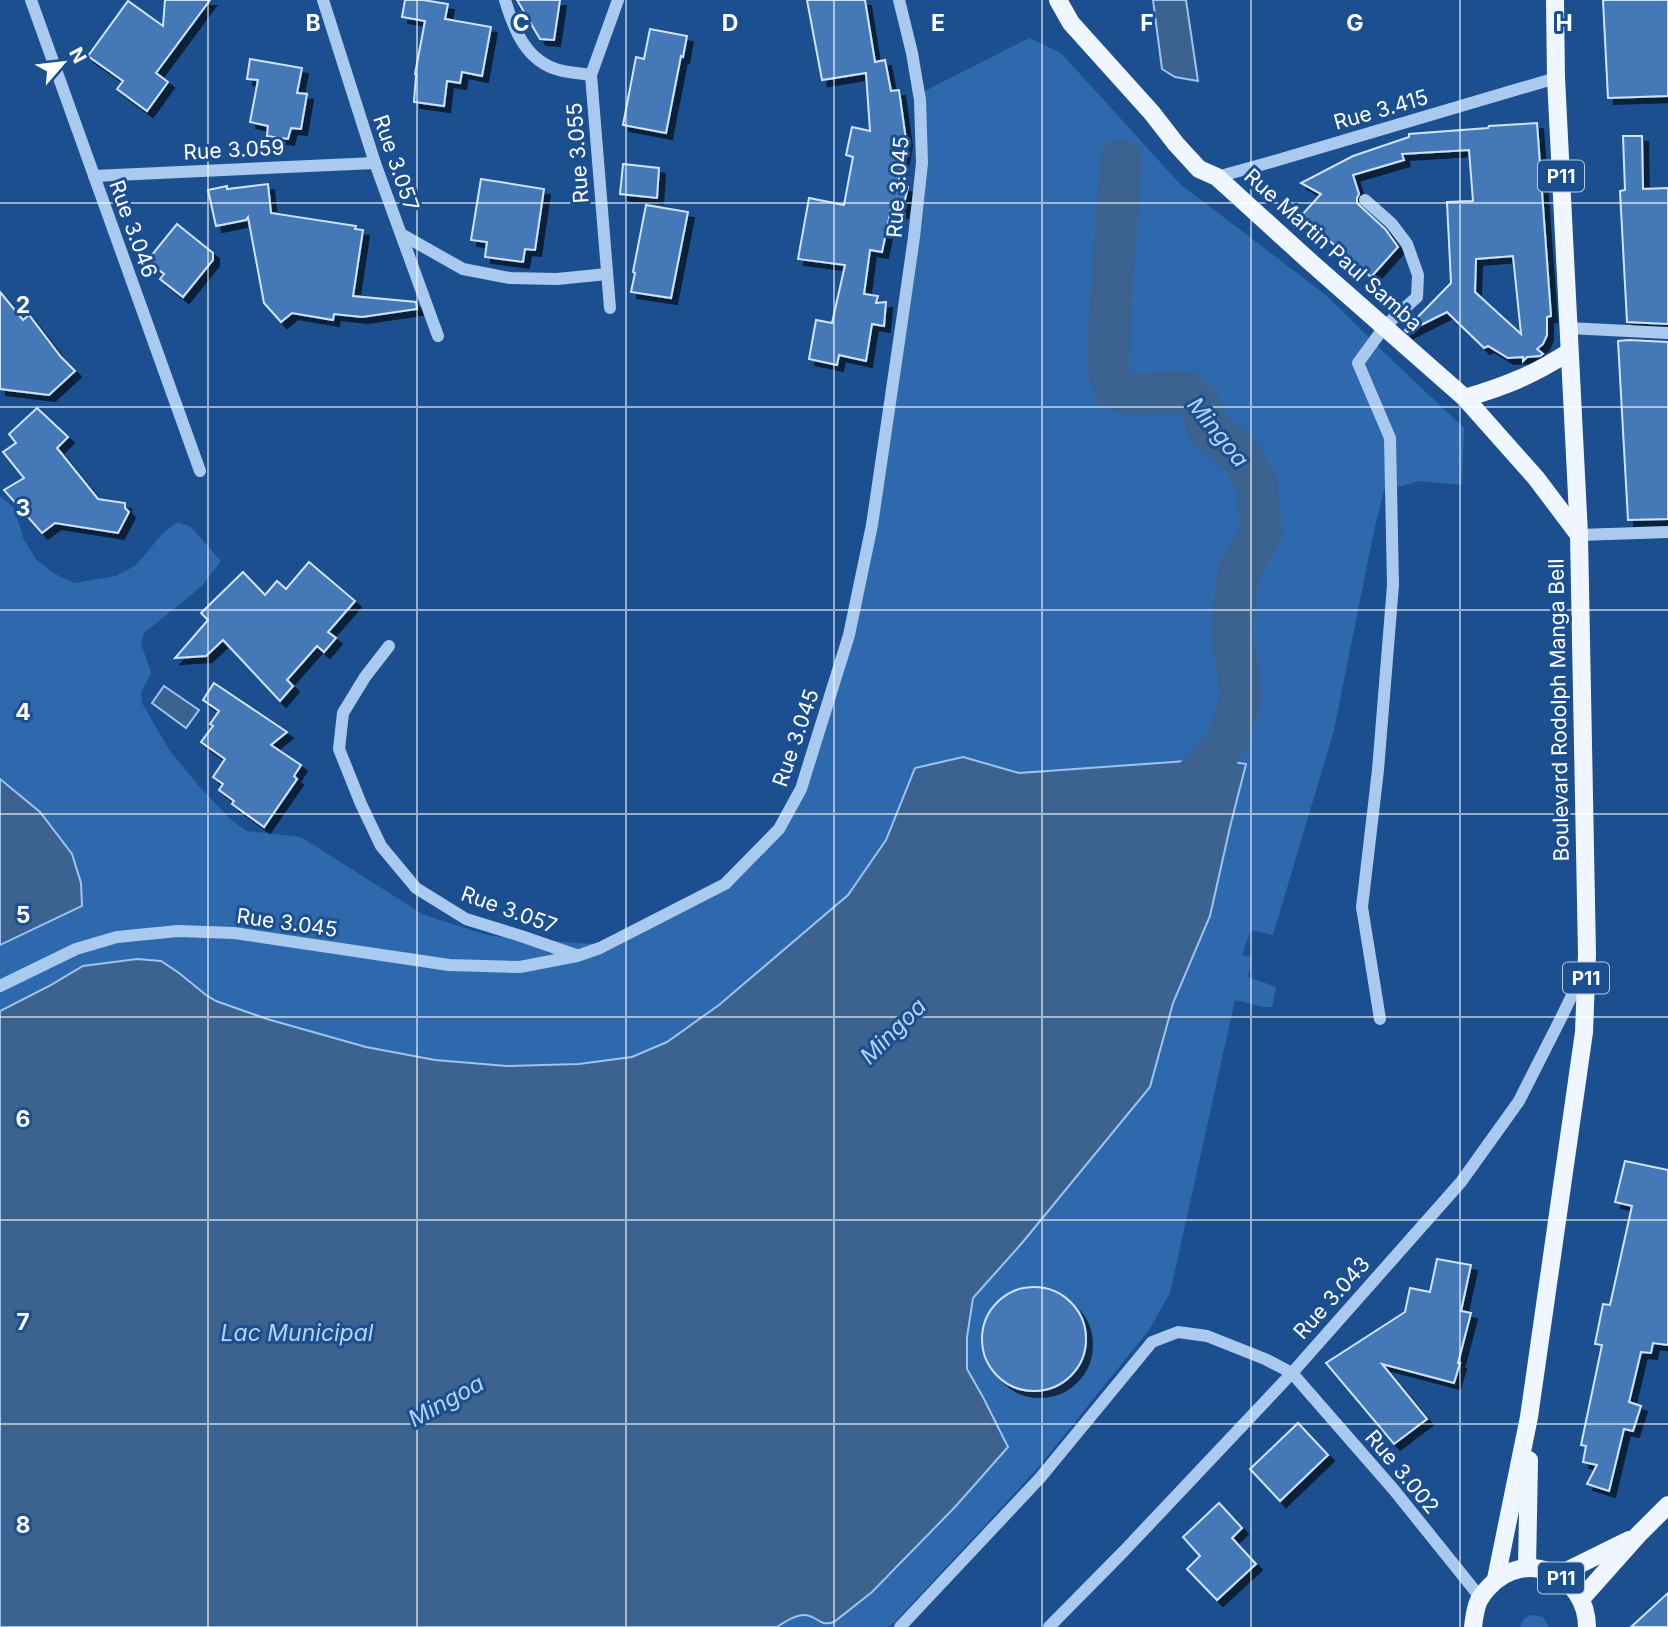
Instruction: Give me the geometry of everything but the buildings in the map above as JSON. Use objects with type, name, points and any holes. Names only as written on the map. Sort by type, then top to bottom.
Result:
[{"type":"main road","name":"Rue Martin Paul Samba","points":[[1058,0],[1071,23],[1199,169],[1217,177],[1465,398],[1536,478],[1579,535]]},
{"type":"main road","name":"Boulevard Rodolph Manga Bell","points":[[1529,1417],[1584,1032],[1587,954],[1579,535],[1556,78],[1555,0]]},
{"type":"main road","points":[[1465,398],[1518,381],[1569,352]]},
{"type":"main road","points":[[1527,1568],[1529,1417]]},
{"type":"main road","name":"P11","points":[[1496,1579],[1529,1417]]},
{"type":"main road","points":[[1581,1599],[1668,1505]]},
{"type":"main road","points":[[1558,1575],[1638,1535]]},
{"type":"main road","name":"P11","points":[[1473,1627],[1480,1597],[1496,1579],[1506,1573],[1527,1568],[1543,1569],[1558,1575],[1571,1586],[1581,1599],[1589,1624]]},
{"type":"street","name":"Rue 3.046","points":[[31,0],[200,471]]},
{"type":"street","name":"Rue 3.057","points":[[323,0],[375,163],[438,336]]},
{"type":"street","points":[[505,0],[521,41],[535,59],[558,70],[592,75]]},
{"type":"street","name":"Rue 3.055","points":[[610,308],[592,75],[618,0]]},
{"type":"street","name":"Rue 3.045","points":[[0,986],[76,949],[117,937],[178,931],[234,933],[449,965],[520,967],[577,956],[600,948],[726,884],[779,829],[801,789],[849,635],[872,525],[914,237],[922,163],[920,100],[899,0]]},
{"type":"street","name":"Rue 3.415","points":[[1217,177],[1556,78]]},
{"type":"street","name":"Rue 3.059","points":[[94,176],[375,163]]},
{"type":"street","points":[[1365,200],[1391,223],[1407,244],[1418,275],[1418,297],[1385,326],[1358,363],[1390,438],[1393,585],[1378,770],[1362,907],[1380,1019]]},
{"type":"street","points":[[401,234],[463,269],[510,278],[556,279],[607,274]]},
{"type":"street","points":[[1568,328],[1668,333]]},
{"type":"street","points":[[1579,535],[1668,532]]},
{"type":"street","name":"Rue 3.057","points":[[389,646],[365,677],[343,713],[339,749],[381,846],[416,888],[466,919],[577,956]]},
{"type":"street","name":"Rue 3.043","points":[[1049,1627],[1292,1373],[1461,1182],[1519,1101],[1572,996],[1587,954]]},
{"type":"street","points":[[900,1627],[1040,1478],[1152,1342],[1178,1332],[1207,1336],[1292,1373]]},
{"type":"street","name":"Rue 3.002","points":[[1292,1373],[1394,1490],[1480,1597]]},
{"type":"shaded area","points":[[1029,38],[1061,53],[1181,185],[1326,295],[1464,428],[1462,485],[1419,481],[1384,491],[1334,730],[1273,935],[1251,930],[1242,955],[1252,957],[1248,977],[1276,987],[1272,1007],[1235,1000],[1170,1293],[1149,1330],[1037,1469],[895,1622],[888,1627],[777,1627],[798,1616],[811,1617],[825,1623],[834,1622],[872,1592],[955,1507],[1008,1447],[967,1369],[967,1337],[973,1298],[1022,1243],[1150,1087],[1173,1003],[1230,827],[1245,764],[1215,759],[1019,773],[963,757],[915,768],[886,840],[848,895],[719,1005],[667,1042],[632,1057],[579,1064],[507,1066],[435,1060],[366,1047],[267,1019],[216,1001],[161,961],[59,979],[0,1011],[0,496],[14,508],[24,540],[36,559],[53,573],[74,583],[116,576],[136,565],[163,533],[178,522],[191,527],[221,561],[202,586],[145,632],[141,643],[151,673],[141,692],[142,703],[170,751],[229,818],[247,831],[301,837],[424,915],[487,935],[610,945],[707,897],[785,830],[829,716],[863,560],[919,164],[919,94]]},
{"type":"shaded area","points":[[1528,1616],[1543,1617],[1549,1627],[1520,1627]]},
{"type":"water","points":[[1153,0],[1186,0],[1198,81],[1175,77],[1162,69]]},
{"type":"water","points":[[164,686],[199,710],[186,728],[152,703]]},
{"type":"water","name":"Lac Municipal","points":[[963,757],[1019,773],[1215,759],[1246,764],[1210,916],[1173,1003],[1150,1087],[1022,1243],[973,1298],[967,1337],[967,1369],[1008,1447],[955,1507],[872,1592],[834,1622],[822,1623],[802,1615],[777,1627],[0,1627],[0,1011],[83,966],[137,959],[161,961],[216,1001],[267,1019],[366,1047],[435,1060],[507,1066],[579,1064],[632,1057],[667,1042],[719,1005],[848,895],[886,840],[915,768]]},
{"type":"water","points":[[0,779],[40,812],[72,854],[81,883],[82,906],[0,945]]},
{"type":"waterway","name":"Mingoa","points":[[1121,160],[1108,369],[1115,389],[1129,394],[1186,392],[1200,406],[1208,427],[1241,456],[1257,484],[1261,534],[1238,572],[1232,629],[1241,697],[1229,736],[1215,759],[1174,797]]}]
